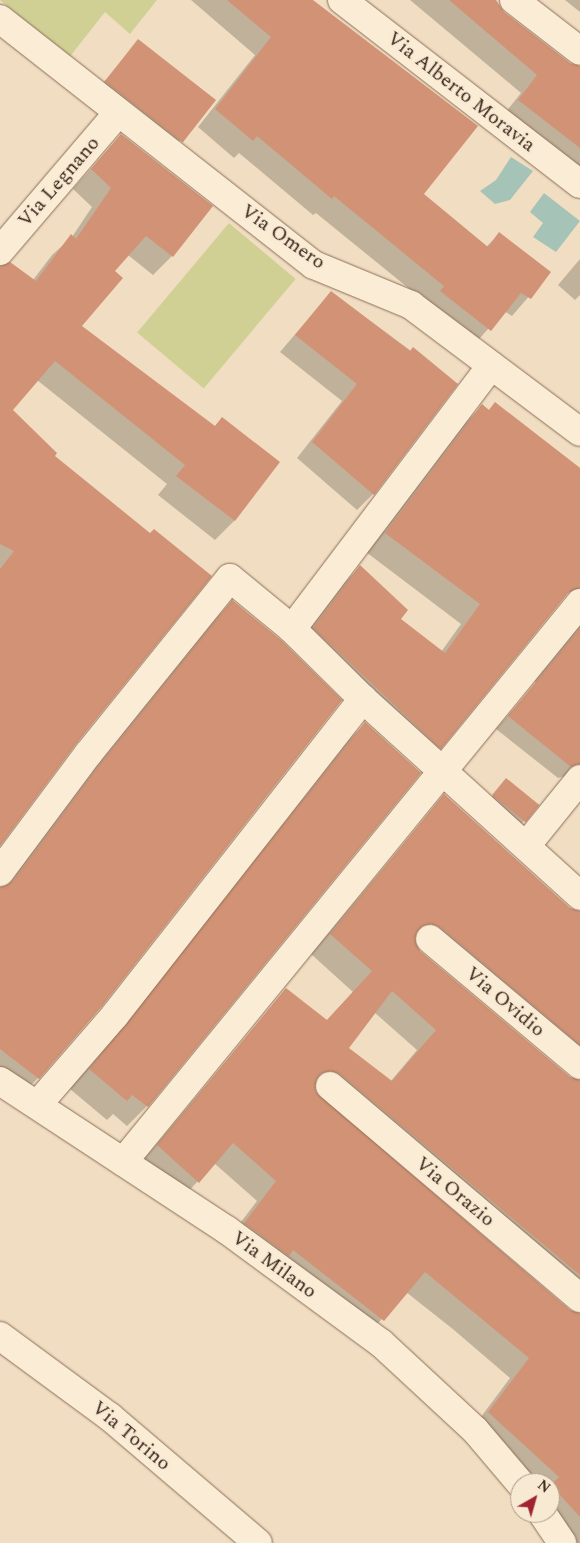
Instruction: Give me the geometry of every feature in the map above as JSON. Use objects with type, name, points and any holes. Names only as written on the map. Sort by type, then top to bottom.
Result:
[{"type":"street","name":"Via Alberto Moravia","points":[[342,0],[580,184]]},
{"type":"street","points":[[514,0],[580,51]]},
{"type":"street","name":"Via Omero","points":[[0,19],[314,265],[412,305],[580,432]]},
{"type":"street","name":"Via Legnano","points":[[0,251],[118,113]]},
{"type":"street","points":[[292,629],[491,366]]},
{"type":"street","points":[[0,872],[88,754],[230,578],[292,629],[363,699],[445,771],[580,896]]},
{"type":"street","points":[[123,1162],[445,771],[580,603]]},
{"type":"street","points":[[38,1104],[139,985],[363,699]]},
{"type":"street","points":[[526,846],[580,779]]},
{"type":"street","name":"Via Ovidio","points":[[430,938],[580,1065]]},
{"type":"street","name":"Via Milano","points":[[0,1081],[38,1104],[227,1230],[381,1343],[475,1430],[512,1473]]},
{"type":"street","name":"Via Orazio","points":[[330,1086],[580,1298]]},
{"type":"street","name":"Via Torino","points":[[0,1336],[110,1417],[258,1543]]},
{"type":"street","points":[[549,1523],[562,1543]]},
{"type":"green space","points":[[0,0],[157,0],[130,34],[105,12],[68,59]]},
{"type":"green space","points":[[229,223],[296,279],[204,388],[137,333]]},
{"type":"shaded area","points":[[511,157],[533,171],[510,200],[495,204],[480,191],[496,180]]},
{"type":"shaded area","points":[[544,193],[580,221],[556,252],[533,237],[543,223],[530,212]]},
{"type":"building","points":[[227,0],[313,0],[478,126],[424,194],[488,247],[499,232],[551,272],[531,299],[521,293],[491,331],[440,291],[444,286],[334,196],[332,199],[257,136],[253,141],[215,109],[271,37]]},
{"type":"building","points":[[449,0],[496,0],[504,12],[570,63],[580,66],[580,148],[518,100],[537,75]]},
{"type":"building","points":[[138,39],[216,100],[183,143],[105,82]]},
{"type":"building","points":[[121,134],[213,206],[173,257],[146,236],[115,271],[123,278],[82,326],[215,426],[222,417],[280,462],[235,521],[176,476],[185,465],[55,361],[13,410],[57,453],[55,456],[150,533],[154,529],[212,576],[76,744],[0,846],[0,569],[14,551],[0,544],[0,266],[10,262],[36,281],[71,234],[76,239],[111,188],[91,169]]},
{"type":"building","points":[[331,291],[410,351],[413,347],[458,384],[374,495],[312,442],[357,384],[295,335]]},
{"type":"building","points":[[495,402],[580,468],[580,588],[568,593],[441,749],[313,628],[360,565],[408,610],[401,619],[445,653],[480,604],[385,533],[482,404],[489,410]]},
{"type":"building","points":[[232,600],[282,641],[342,700],[103,1005],[39,1079],[0,1049],[0,887],[13,881],[100,764]]},
{"type":"building","points":[[580,628],[580,764],[571,767],[508,716]]},
{"type":"building","points":[[365,722],[421,773],[148,1107],[132,1095],[127,1101],[89,1069]]},
{"type":"building","points":[[506,778],[539,805],[526,822],[492,795]]},
{"type":"building","points":[[444,794],[570,908],[580,911],[580,1045],[440,927],[424,925],[415,937],[420,951],[570,1077],[580,1080],[580,1275],[340,1074],[324,1072],[318,1076],[315,1091],[570,1310],[580,1313],[580,1517],[560,1495],[560,1473],[555,1473],[488,1412],[529,1358],[425,1272],[384,1321],[293,1250],[289,1256],[244,1223],[276,1181],[233,1143],[199,1183],[157,1145],[286,988],[327,1020],[372,971],[330,934]],"holes":[[[392,991],[436,1030],[392,1081],[349,1048]]]}]
